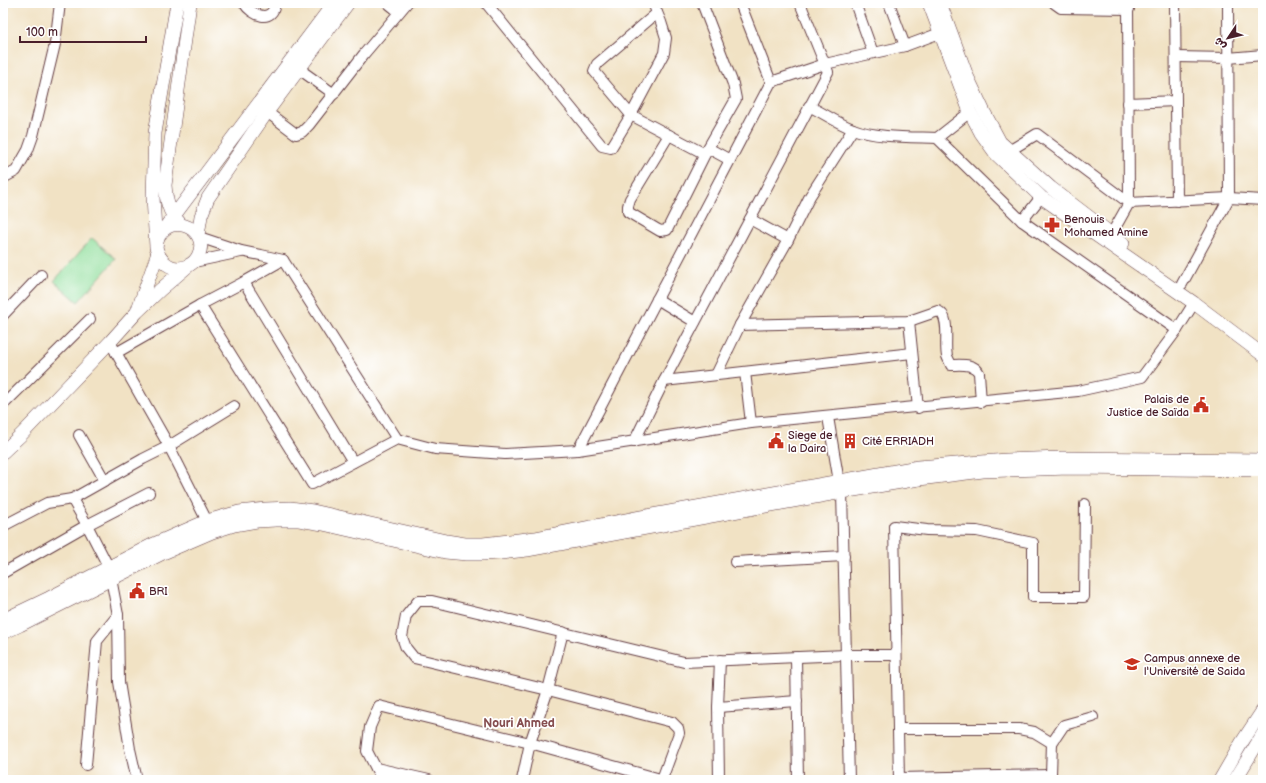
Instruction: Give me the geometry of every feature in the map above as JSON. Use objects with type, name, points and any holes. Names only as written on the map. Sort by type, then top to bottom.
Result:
[{"type":"main road","points":[[177,3],[156,133],[153,198],[157,250],[165,263],[170,266],[176,268],[191,264]]},
{"type":"main road","points":[[3,452],[113,348],[137,312],[191,264],[200,252],[200,242],[198,236],[191,228],[178,221],[168,205],[165,185],[190,3]]},
{"type":"main road","points":[[137,312],[147,286],[157,250],[157,240],[160,233],[178,221],[193,190],[334,3]]},
{"type":"main road","points":[[198,236],[201,216],[208,198],[267,112],[348,3]]},
{"type":"main road","points":[[929,3],[970,112],[996,154],[1041,197],[1194,304],[1263,355]]},
{"type":"main road","points":[[940,3],[967,76],[1000,142],[1051,188],[1111,235],[1263,343]]},
{"type":"main road","points":[[3,620],[109,574],[212,532],[234,525],[257,521],[299,520],[323,524],[445,552],[467,554],[501,553],[527,550],[840,487],[918,467],[1007,460],[1102,458],[1263,460]]},
{"type":"main road","points":[[3,633],[109,574],[152,545],[207,521],[239,512],[290,508],[313,511],[446,541],[465,544],[483,544],[535,538],[640,517],[840,487],[983,471],[1069,468],[1263,470]]},
{"type":"main road","points":[[1220,780],[1263,710]]},
{"type":"main road","points":[[1235,780],[1253,748],[1263,734]]},
{"type":"street","points":[[3,178],[16,171],[28,150],[33,136],[55,44],[60,3]]},
{"type":"street","points":[[244,3],[249,11],[258,16],[270,14],[275,3]]},
{"type":"street","points":[[388,3],[399,12]]},
{"type":"street","points":[[267,112],[296,134],[302,132],[309,126],[364,54],[406,3]]},
{"type":"street","points":[[486,3],[602,146],[611,148],[631,115],[664,53],[666,38],[653,3]]},
{"type":"street","points":[[669,135],[630,199],[628,206],[628,212],[660,231],[667,230],[706,151],[736,98],[733,84],[702,3]]},
{"type":"street","points":[[740,3],[771,82]]},
{"type":"street","points":[[634,442],[664,380],[828,72],[800,3]]},
{"type":"street","points":[[854,3],[873,53]]},
{"type":"street","points":[[889,3],[905,46]]},
{"type":"street","points":[[1054,3],[1061,8],[1128,6],[1129,203],[1111,235]]},
{"type":"street","points":[[1175,3],[1177,201]]},
{"type":"street","points":[[1182,284],[1229,198],[1228,3]]},
{"type":"street","points":[[657,13],[597,64],[594,71],[631,115],[669,135],[730,160]]},
{"type":"street","points":[[578,450],[771,82],[825,64],[905,46],[940,33]]},
{"type":"street","points":[[1176,58],[1228,58],[1263,55]]},
{"type":"street","points":[[299,69],[334,94]]},
{"type":"street","points":[[1128,103],[1176,101]]},
{"type":"street","points":[[809,106],[853,129],[873,134],[904,137],[937,138],[970,112]]},
{"type":"street","points":[[716,375],[740,325],[788,240],[810,196],[853,129]]},
{"type":"street","points":[[1009,151],[1037,134],[1129,203],[1229,198],[1263,200]]},
{"type":"street","points":[[937,138],[1022,221],[1177,330]]},
{"type":"street","points":[[1022,221],[1041,197]]},
{"type":"street","points":[[750,219],[788,240]]},
{"type":"street","points":[[198,236],[242,252],[261,254],[283,260],[397,439]]},
{"type":"street","points":[[191,264],[242,252]]},
{"type":"street","points":[[207,521],[169,446],[113,348],[200,305],[283,260]]},
{"type":"street","points":[[3,315],[41,275]]},
{"type":"street","points":[[244,282],[353,462]]},
{"type":"street","points":[[657,299],[695,322]]},
{"type":"street","points":[[200,305],[312,484],[397,439],[435,449],[505,454],[578,450],[751,423],[981,402],[1078,391],[1142,377],[1177,330],[1194,304]]},
{"type":"street","points":[[740,325],[909,321],[938,311],[942,312],[945,318],[947,358],[952,365],[973,366],[977,369],[979,373],[981,402]]},
{"type":"street","points":[[3,405],[90,319]]},
{"type":"street","points":[[909,321],[918,408]]},
{"type":"street","points":[[664,380],[912,353]]},
{"type":"street","points":[[745,372],[751,423]]},
{"type":"street","points":[[3,526],[47,503],[72,499],[169,446],[234,406]]},
{"type":"street","points":[[828,416],[840,487],[844,556],[849,780]]},
{"type":"street","points":[[79,435],[105,481]]},
{"type":"street","points":[[3,572],[87,525],[149,493]]},
{"type":"street","points":[[72,499],[87,525],[109,574],[118,615],[119,682],[137,780]]},
{"type":"street","points":[[1084,504],[1084,597],[1033,597],[1033,543],[977,531],[927,530],[894,526],[899,779],[1051,778],[1052,743],[1064,724],[1093,717]]},
{"type":"street","points":[[735,562],[844,556]]},
{"type":"street","points":[[382,780],[367,751],[370,727],[379,706],[530,743],[663,780],[679,733],[678,728],[672,722],[548,690],[414,658],[406,648],[402,637],[406,616],[418,602],[432,601],[684,662],[846,655],[896,655]]},
{"type":"street","points":[[86,766],[97,641],[118,615]]},
{"type":"street","points":[[522,780],[530,743],[548,690],[562,632]]},
{"type":"street","points":[[796,658],[798,780]]},
{"type":"street","points":[[719,780],[718,707],[720,660]]},
{"type":"street","points":[[718,707],[797,701]]},
{"type":"street","points":[[898,728],[1019,729],[1034,732],[1052,743]]},
{"type":"street","points":[[376,768],[429,780]]},
{"type":"green space","points":[[92,238],[116,259],[78,302],[54,281]]},
{"type":"place","name":"Benouis Mohamed Amine","points":[[1052,225]]},
{"type":"place","name":"Palais de Justice de Saïda","points":[[1201,405]]},
{"type":"place","name":"Siege de la Daira","points":[[776,441]]},
{"type":"place","name":"Cité ERRIADH","points":[[850,441]]},
{"type":"place","name":"BRI","points":[[137,591]]},
{"type":"place","name":"Campus annexe de l'Université de Saida","points":[[1132,664]]},
{"type":"district","name":"Nouri Ahmed","points":[[519,723]]}]
